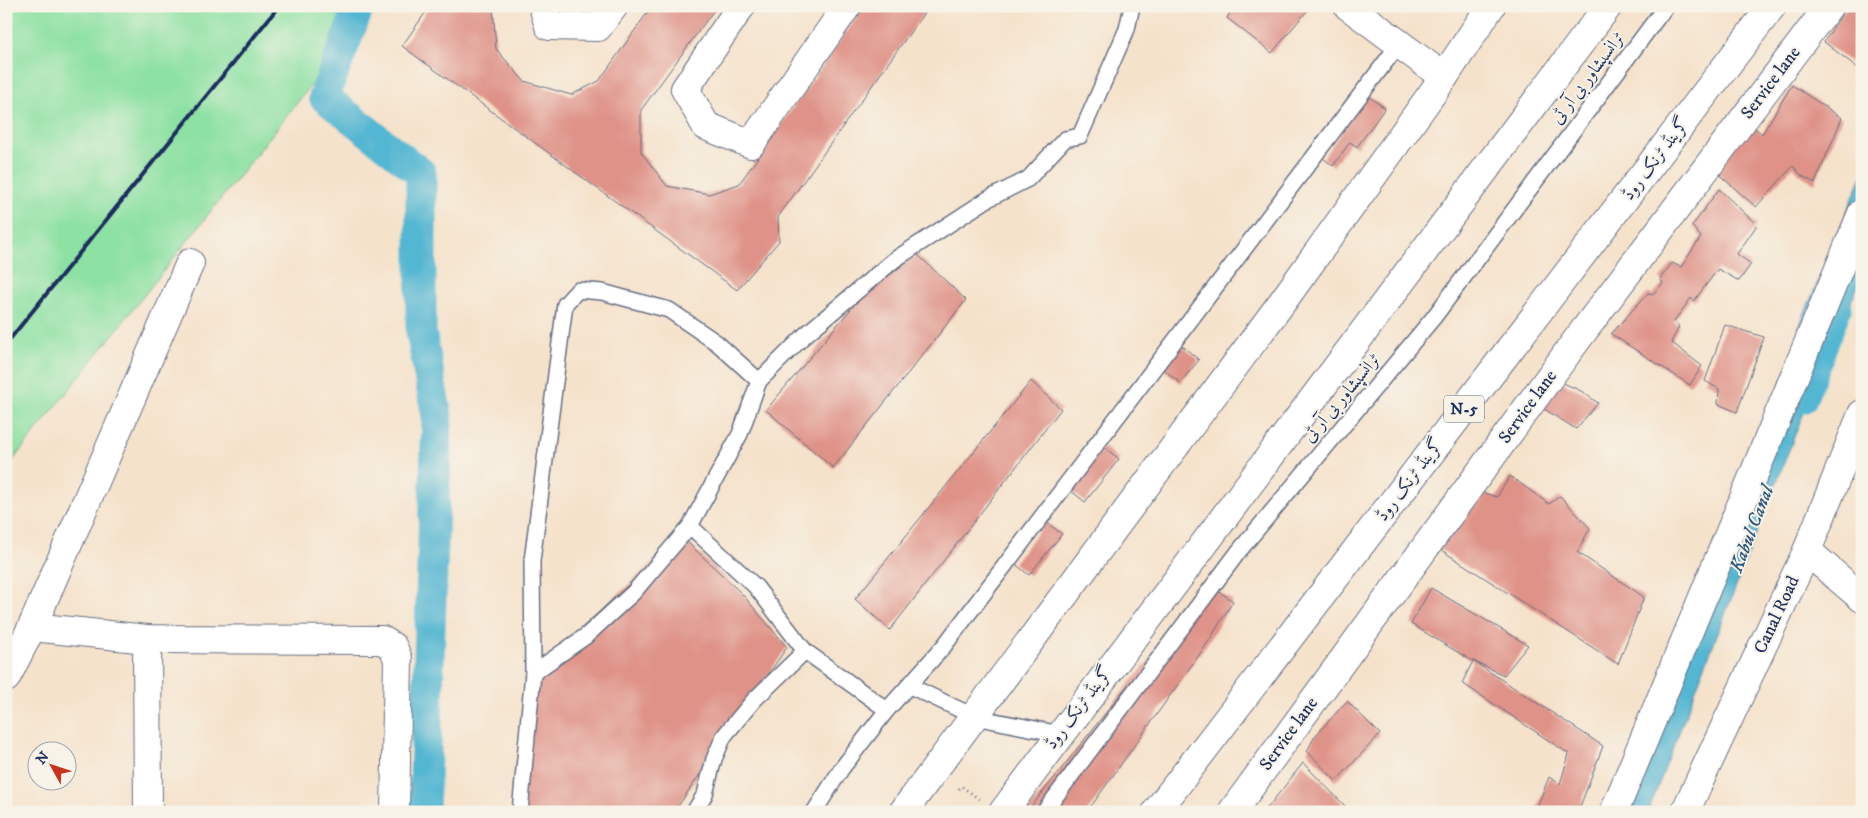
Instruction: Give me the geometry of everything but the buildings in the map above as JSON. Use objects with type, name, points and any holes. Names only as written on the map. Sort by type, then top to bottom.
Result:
[{"type":"main road","points":[[543,6],[549,26],[598,27],[614,6]]},
{"type":"main road","points":[[740,6],[685,88],[706,126],[751,144],[847,6]]},
{"type":"main road","points":[[1348,6],[1444,77]]},
{"type":"main road","points":[[903,812],[1283,302],[1444,77],[1491,6]]},
{"type":"main road","name":"گرینڈ ٹرنک روڈ","points":[[1003,812],[1608,6]]},
{"type":"main road","name":"گرینڈ ٹرنک روڈ","points":[[1156,812],[1772,6]]},
{"type":"main road","name":"Service lane","points":[[1232,812],[1576,341],[1829,6]]},
{"type":"main road","points":[[1614,812],[1862,213]]},
{"type":"main road","points":[[6,678],[32,626],[190,262]]},
{"type":"main road","name":"Canal Road","points":[[1685,812],[1808,551],[1859,430]]},
{"type":"main road","points":[[1808,551],[1862,598]]},
{"type":"main road","points":[[32,626],[147,639],[382,640],[393,647],[398,659],[395,812]]},
{"type":"main road","points":[[147,639],[148,812]]},
{"type":"lane","points":[[533,673],[586,636],[627,599],[690,526],[740,434],[759,380],[805,335],[894,260],[988,199],[1028,179],[1065,139],[1080,136],[1126,29],[1132,6]]},
{"type":"lane","name":"ٹرانسپشاور بی آر ٹی","points":[[1044,812],[1239,551],[1434,317],[1666,6]]},
{"type":"lane","points":[[814,812],[842,768],[888,710],[944,646],[1399,44]]},
{"type":"lane","points":[[520,812],[533,673],[532,561],[564,304],[578,290],[602,292],[669,310],[717,343],[759,380]]},
{"type":"lane","points":[[690,526],[756,586],[805,651],[888,710]]},
{"type":"lane","points":[[694,812],[705,794],[714,759],[724,736],[754,700],[805,651]]},
{"type":"lane","points":[[910,686],[975,717],[1060,734]]},
{"type":"green space","points":[[6,6],[374,6],[6,469]]},
{"type":"water","points":[[1862,176],[1862,277],[1835,338],[1810,339],[1798,329]]},
{"type":"water","points":[[1793,353],[1827,361],[1800,422],[1648,812],[1616,812]]},
{"type":"waterway","points":[[349,6],[357,12],[324,97],[421,173],[421,332],[437,417],[424,812]]},
{"type":"waterway","name":"Kabul Canal","points":[[1802,398],[1836,309]]},
{"type":"railway","points":[[6,344],[279,6]]}]
